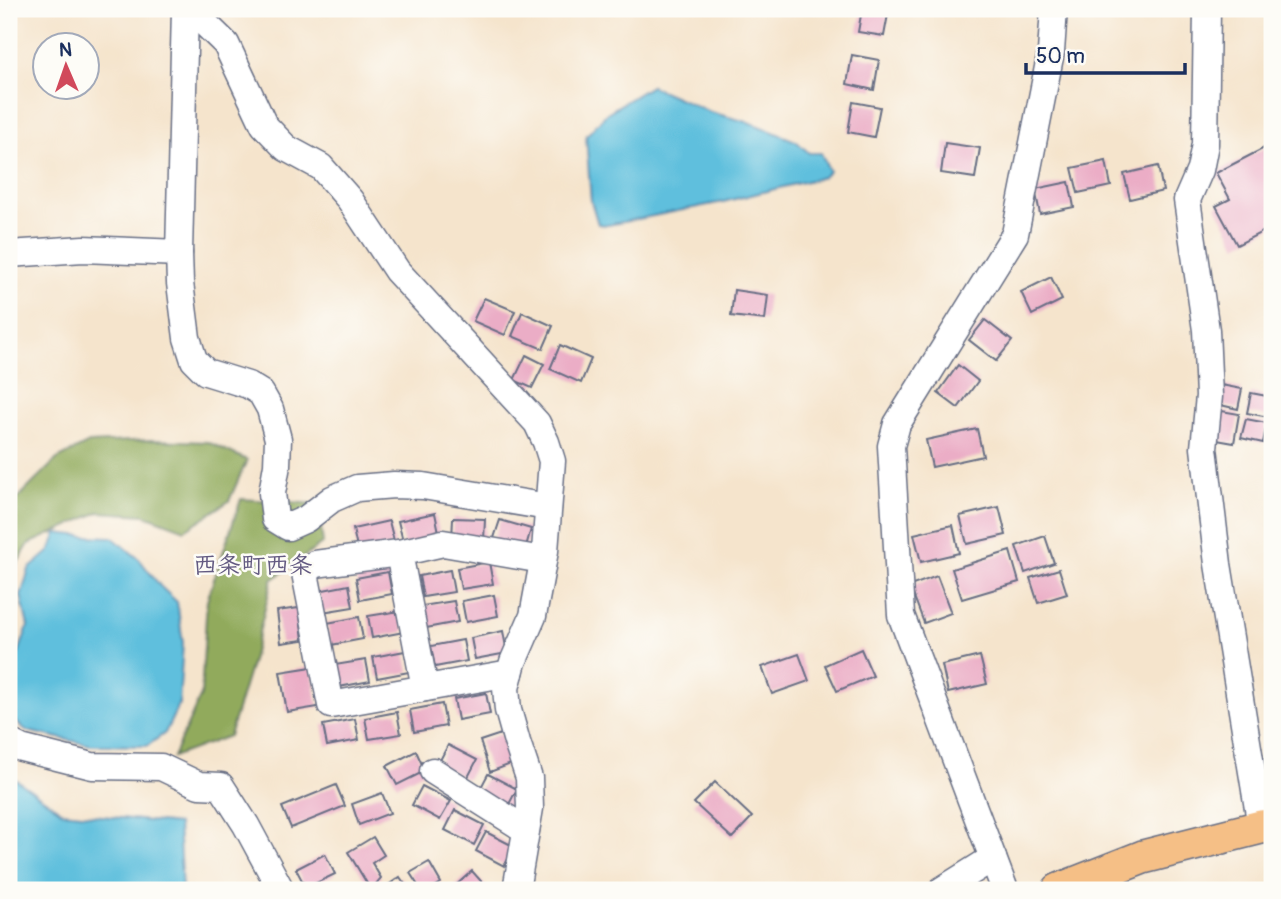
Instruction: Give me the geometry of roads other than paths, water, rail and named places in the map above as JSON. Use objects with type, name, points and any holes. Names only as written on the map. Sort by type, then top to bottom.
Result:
[{"type":"main road","points":[[1059,890],[1143,857],[1266,827]]},
{"type":"street","points":[[188,9],[178,253],[187,338],[194,360],[206,372],[248,385],[261,394],[270,409],[278,439],[272,493],[275,519],[288,527],[306,519],[332,499],[357,488],[394,485],[423,486],[548,507]]},
{"type":"street","points":[[188,9],[226,44],[264,125],[286,148],[321,167],[350,200],[397,271],[537,422],[546,442],[551,461],[543,560],[533,616],[506,688],[508,710],[529,778],[530,808],[516,890]]},
{"type":"street","points":[[1005,890],[901,615],[891,446],[897,424],[1015,234],[1052,52],[1054,9]]},
{"type":"street","points":[[1207,9],[1205,144],[1200,170],[1187,200],[1206,330],[1209,396],[1204,448],[1218,564],[1266,827]]},
{"type":"street","points":[[9,254],[83,249],[178,253]]},
{"type":"street","points":[[510,673],[331,705],[305,573],[315,564],[399,553],[443,543],[543,560]]},
{"type":"street","points":[[399,553],[425,688]]},
{"type":"street","points":[[9,741],[21,748],[92,766],[161,767],[199,785],[221,786],[246,825],[281,890]]},
{"type":"street","points":[[433,771],[527,830]]},
{"type":"street","points":[[943,890],[993,858]]},
{"type":"water","points":[[651,86],[710,112],[751,123],[796,141],[809,153],[821,153],[829,171],[823,177],[723,202],[608,225],[598,224],[591,201],[586,136],[607,113]]},
{"type":"water","points":[[57,533],[112,537],[139,559],[177,602],[183,643],[179,704],[165,733],[147,746],[91,745],[27,731],[9,716],[9,664],[18,655],[28,626],[21,596],[29,569],[50,551]]},
{"type":"water","points":[[9,775],[63,812],[178,824],[182,890],[93,890],[87,885],[85,890],[9,890]]},
{"type":"district","name":"西条町西条","points":[[253,565]]}]
